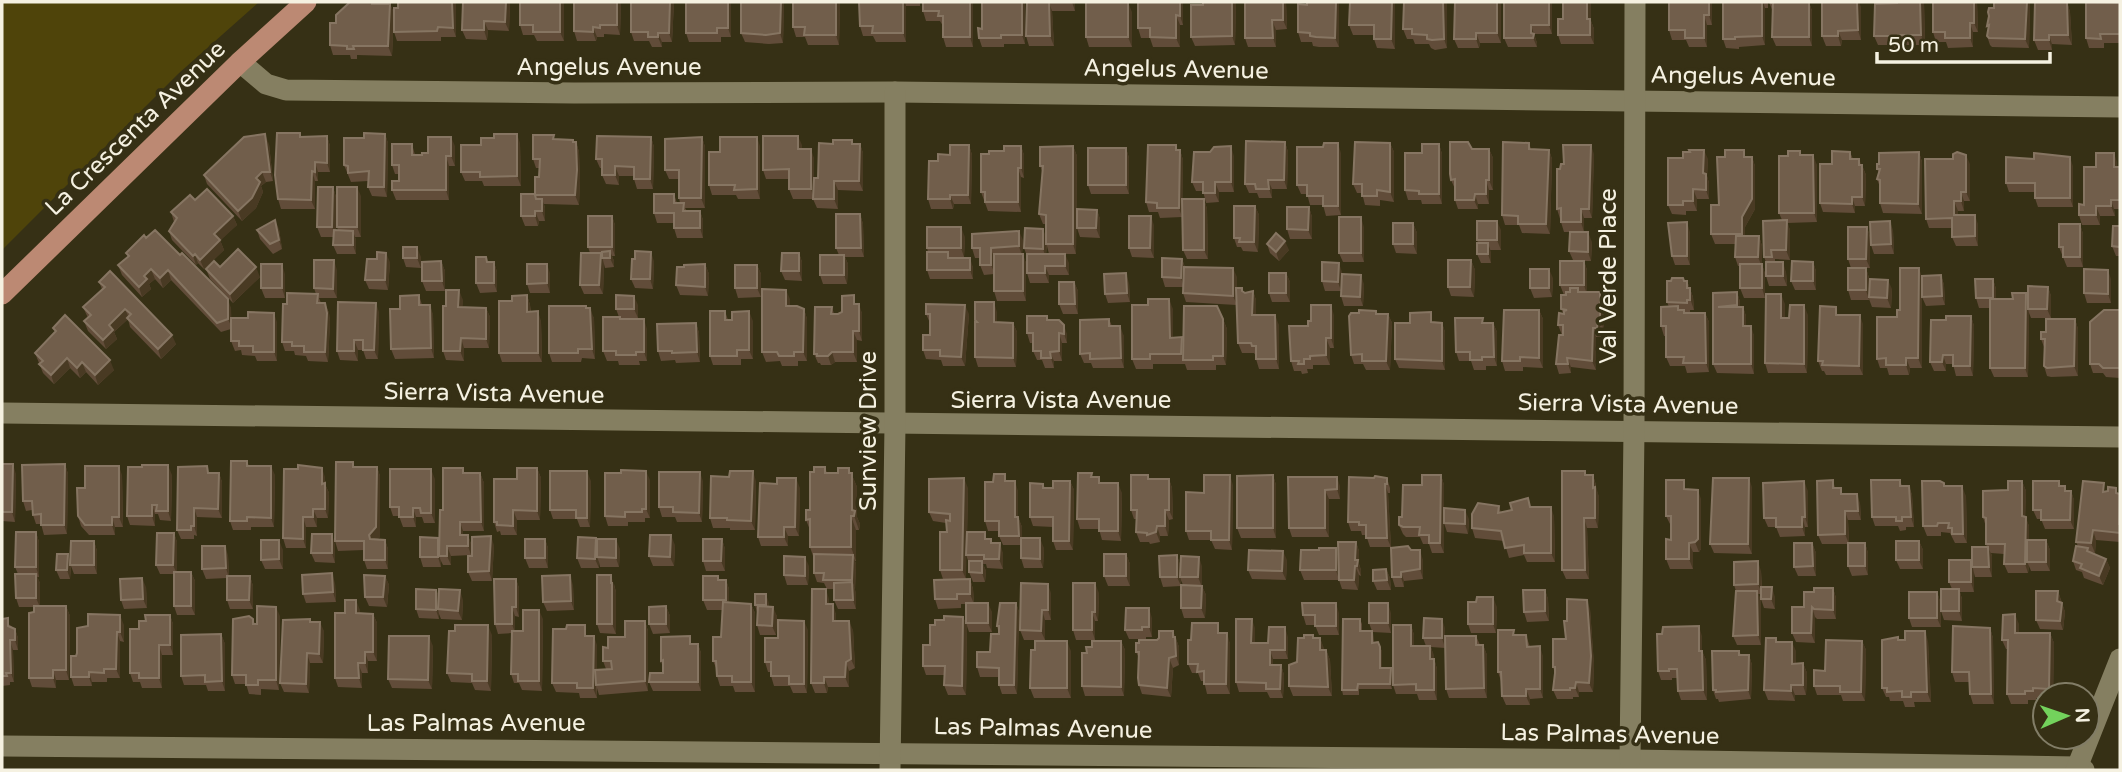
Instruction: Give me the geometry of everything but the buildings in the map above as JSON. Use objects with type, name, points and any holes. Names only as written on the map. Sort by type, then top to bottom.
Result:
[{"type":"main road","name":"La Crescenta Avenue","points":[[2,294],[240,62],[306,2]]},
{"type":"street","name":"Val Verde Place","points":[[1630,760],[1634,430],[1634,2]]},
{"type":"street","name":"Angelus Avenue","points":[[240,62],[266,84],[286,90],[895,92],[2120,107]]},
{"type":"street","name":"Sunview Drive","points":[[890,761],[895,425],[895,92]]},
{"type":"street","name":"Sierra Vista Avenue","points":[[5,412],[895,425],[1634,430],[2120,437]]},
{"type":"street","points":[[2079,769],[2120,659]]},
{"type":"street","name":"Las Palmas Avenue","points":[[2,746],[890,761],[1630,760],[2079,769]]},
{"type":"shaded area","points":[[2,2],[259,2],[178,74],[2,250]]}]
